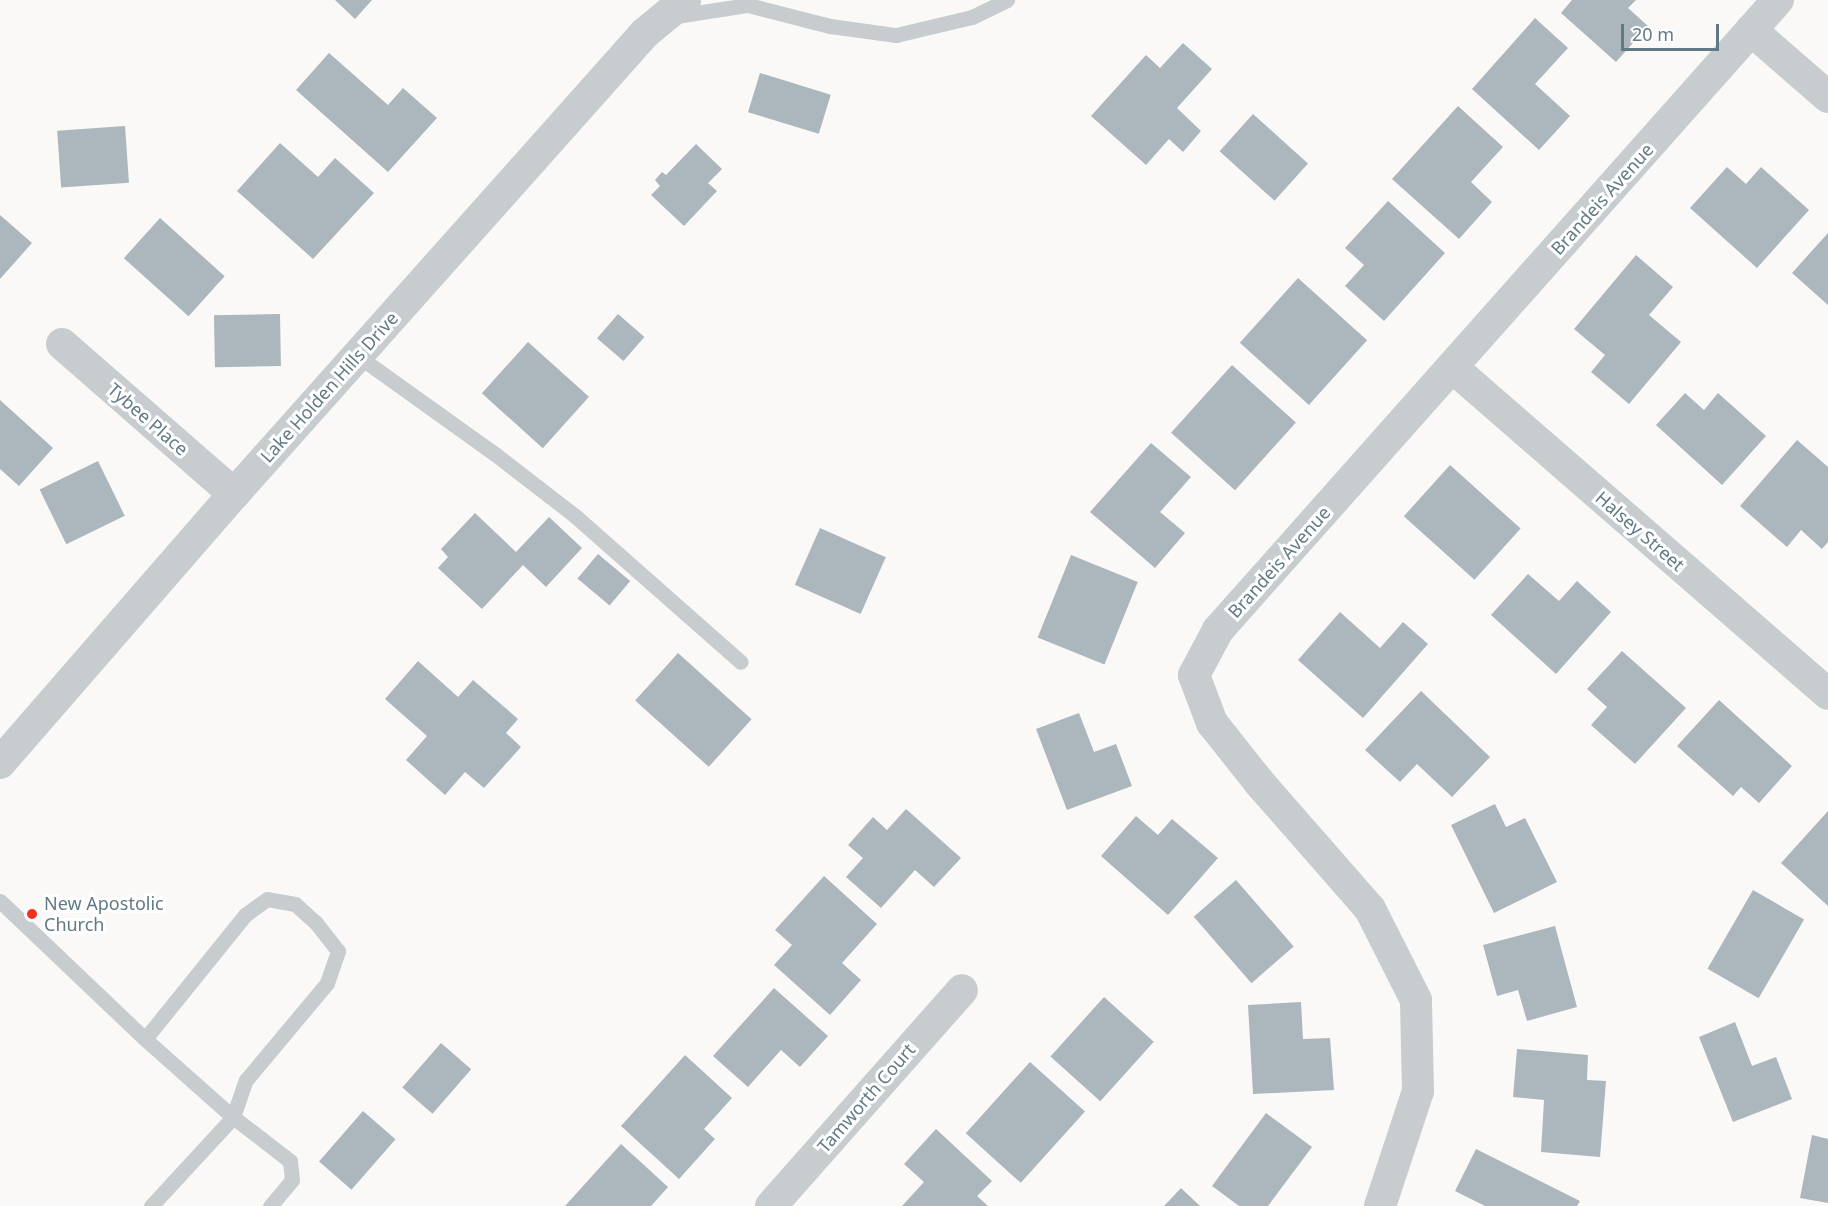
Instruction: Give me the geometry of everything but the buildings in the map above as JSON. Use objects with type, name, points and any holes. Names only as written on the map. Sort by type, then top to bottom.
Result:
[{"type":"street","name":"Brandeis Avenue","points":[[1380,1206],[1418,1090],[1416,1000],[1370,909],[1258,782],[1212,723],[1194,675],[1218,630],[1778,0]]},
{"type":"street","name":"Lake Holden Hills Drive","points":[[0,763],[234,494],[645,33],[675,9]]},
{"type":"street","points":[[1751,30],[1828,97]]},
{"type":"street","name":"Tybee Place","points":[[62,344],[234,494]]},
{"type":"street","name":"Halsey Street","points":[[1452,367],[1828,694]]},
{"type":"street","name":"Tamworth Court","points":[[771,1206],[962,990]]},
{"type":"lane","name":"Lake Holden Hills Drive","points":[[675,9],[748,5],[830,26],[896,35],[972,17],[1006,0]]},
{"type":"lane","points":[[358,356],[476,440],[574,515],[741,662]]},
{"type":"lane","points":[[145,1039],[245,915],[267,899],[295,904],[315,922],[338,951],[327,983],[246,1080],[233,1117],[151,1206]]},
{"type":"lane","points":[[0,901],[145,1039],[233,1117],[290,1161],[292,1180],[270,1206]]},
{"type":"place","name":"New Apostolic Church","points":[[32,914]]}]
